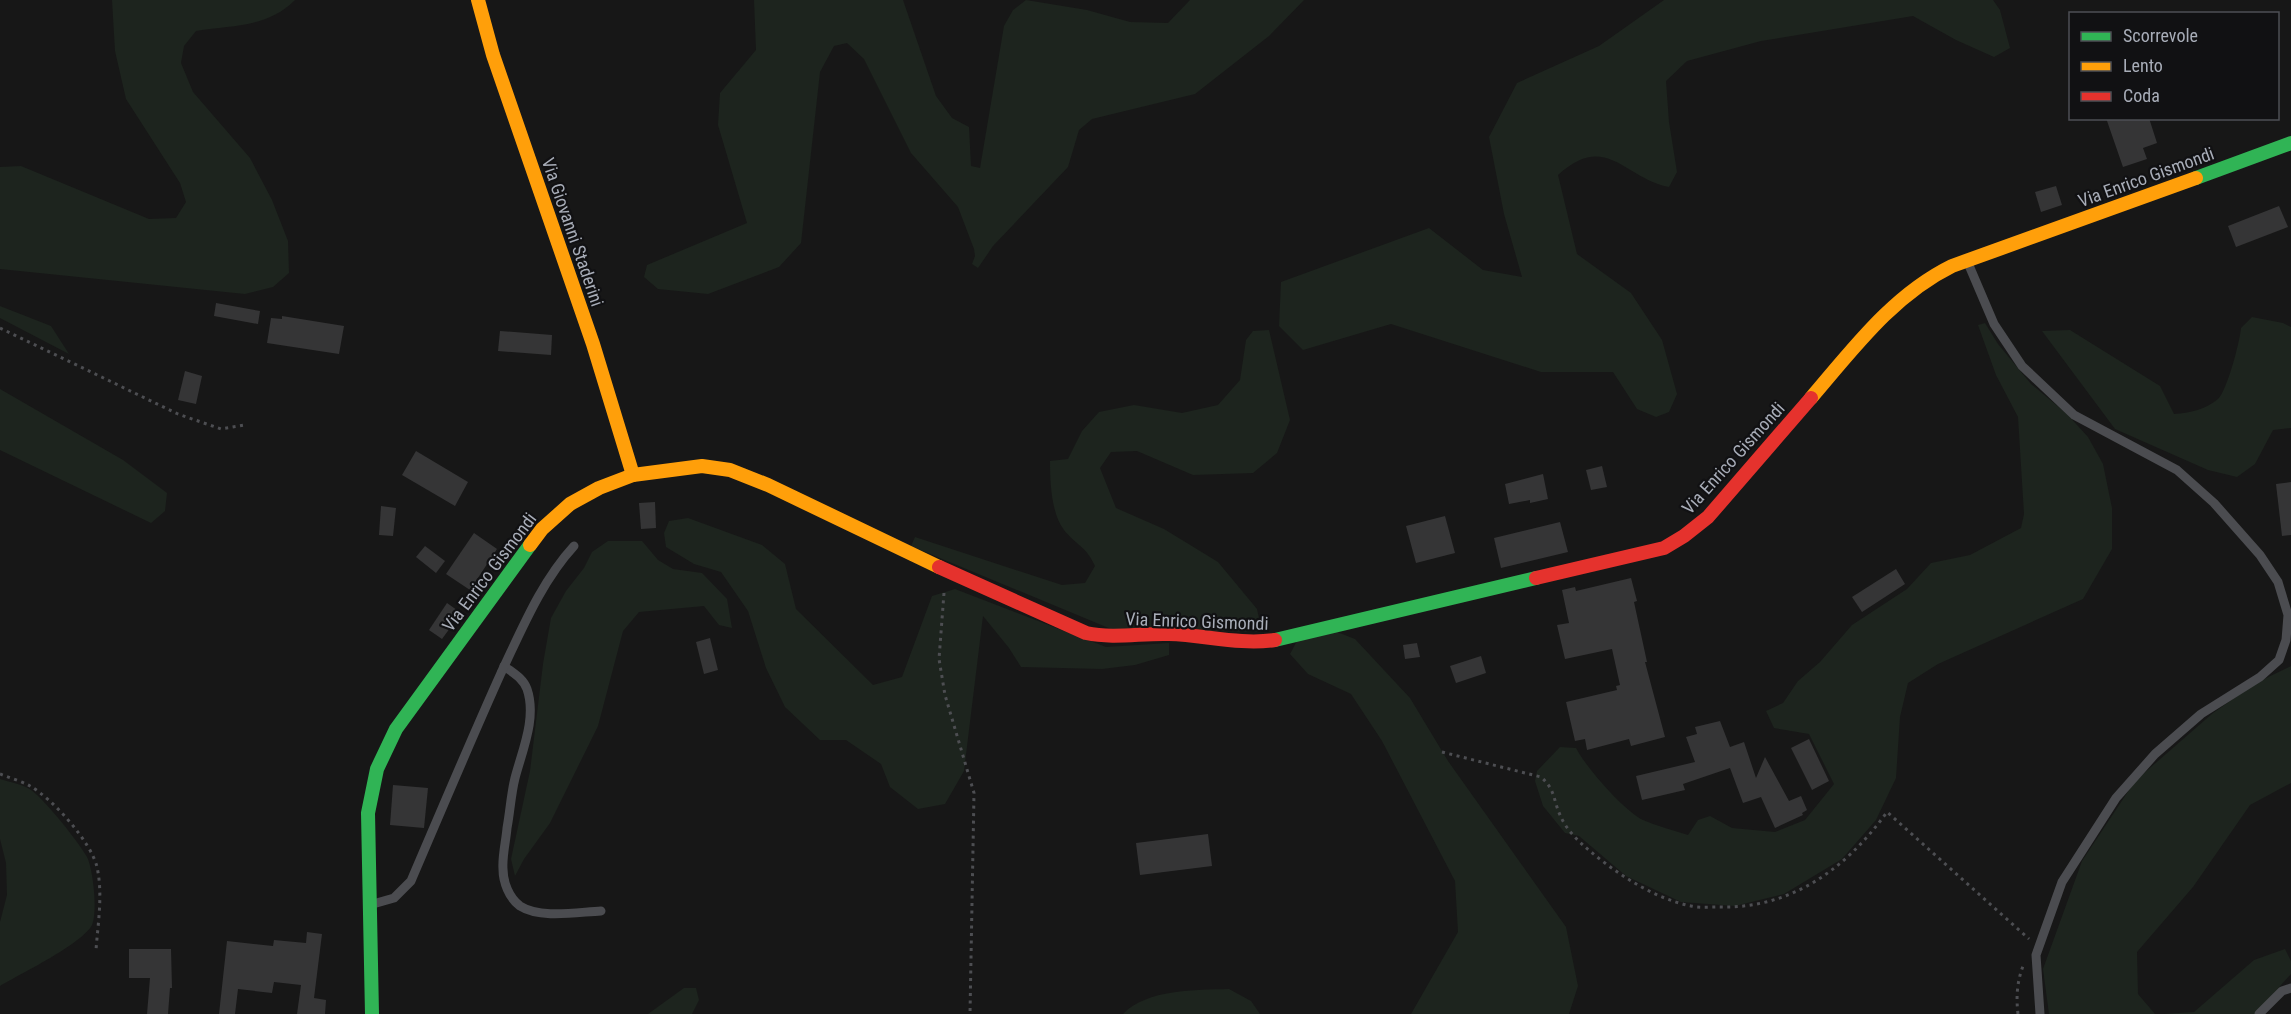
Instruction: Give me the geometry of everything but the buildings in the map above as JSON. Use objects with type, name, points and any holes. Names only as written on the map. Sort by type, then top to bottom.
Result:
[{"type":"street","name":"Via Giovanni Staderini","points":[[478,0],[493,55],[593,344],[633,476]]},
{"type":"street","name":"Via Enrico Gismondi","points":[[372,1014],[368,824],[370,796],[379,761],[396,729],[542,529],[570,504],[599,488],[633,476],[702,466],[730,470],[768,484],[945,570],[1091,635],[1108,637],[1178,634],[1234,643],[1278,640],[1655,551],[1677,541],[1708,517],[1857,344],[1908,293],[1936,274],[2291,143]]},
{"type":"lane","points":[[1967,261],[1994,324],[2022,366],[2074,415],[2177,471],[2214,503],[2260,555],[2278,582],[2288,615],[2286,640],[2279,660],[2260,677],[2201,714],[2155,754],[2116,798],[2062,882],[2036,955],[2040,1014]]},
{"type":"lane","points":[[371,904],[394,898],[411,880],[529,613],[561,560],[574,546]]},
{"type":"lane","points":[[504,666],[522,680],[527,690],[530,711],[526,742],[514,780],[502,869],[506,887],[521,907],[551,914],[601,911]]},
{"type":"lane","points":[[2259,1014],[2282,991],[2291,988]]},
{"type":"path","points":[[0,328],[178,414],[221,429],[244,425]]},
{"type":"path","points":[[945,570],[939,659],[945,695],[974,792],[970,1014]]},
{"type":"path","points":[[1442,752],[1541,777],[1551,785],[1561,819],[1582,844],[1616,871],[1650,891],[1692,906],[1739,908],[1774,900],[1802,890],[1844,862],[1868,838],[1887,812],[2040,946]]},
{"type":"path","points":[[0,774],[30,786],[55,806],[88,850],[96,865],[100,895],[96,950]]},
{"type":"path","points":[[2018,1014],[2016,999],[2023,966]]},
{"type":"shaded area","points":[[112,0],[295,0],[273,16],[261,21],[196,31],[184,46],[181,63],[193,92],[250,158],[272,200],[288,241],[289,273],[273,287],[245,294],[0,269],[0,167],[21,166],[149,219],[176,218],[186,202],[180,183],[126,99],[115,51]]},
{"type":"shaded area","points":[[754,0],[903,0],[936,96],[952,118],[969,127],[971,166],[980,168],[1004,26],[1013,10],[1026,0],[1087,10],[1130,22],[1168,23],[1190,0],[1304,0],[1269,36],[1195,94],[1092,119],[1079,130],[1068,167],[993,246],[978,268],[972,264],[975,256],[974,249],[958,207],[911,153],[864,59],[847,43],[834,46],[820,72],[801,243],[779,267],[708,294],[658,289],[644,277],[647,265],[747,223],[718,125],[720,93],[756,50]]},
{"type":"shaded area","points":[[1664,0],[1993,0],[2000,10],[2010,48],[1994,57],[1956,40],[1913,16],[1761,41],[1687,61],[1666,81],[1669,122],[1677,172],[1669,187],[1653,182],[1615,161],[1602,157],[1589,157],[1575,163],[1558,175],[1577,254],[1631,293],[1662,340],[1677,394],[1669,412],[1656,417],[1637,409],[1613,372],[1541,372],[1391,324],[1303,350],[1279,326],[1281,282],[1429,228],[1483,270],[1522,277],[1504,214],[1489,137],[1517,83],[1599,46]]},
{"type":"shaded area","points":[[0,306],[51,326],[69,354],[0,318]]},
{"type":"shaded area","points":[[2252,317],[2283,323],[2291,327],[2291,428],[2273,430],[2255,464],[2237,477],[2208,470],[2115,429],[2042,331],[2070,330],[2160,386],[2174,414],[2197,410],[2218,399],[2229,376],[2241,328]]},
{"type":"shaded area","points":[[1985,323],[1998,344],[2031,384],[2066,413],[2088,437],[2103,464],[2112,508],[2112,549],[2083,599],[1938,664],[1908,683],[1900,717],[1896,778],[1876,820],[1842,859],[1784,894],[1735,906],[1681,902],[1626,876],[1579,836],[1565,833],[1543,806],[1535,781],[1537,771],[1560,747],[1576,748],[1606,787],[1635,815],[1648,822],[1688,835],[1698,820],[1710,816],[1732,828],[1775,832],[1805,820],[1834,784],[1809,734],[1774,728],[1766,711],[1783,703],[1798,681],[1820,662],[1852,625],[1907,589],[1931,563],[1970,555],[2021,528],[2024,514],[2018,417],[1996,375],[1978,325]]},
{"type":"shaded area","points":[[1269,330],[1290,420],[1277,453],[1253,473],[1193,475],[1137,451],[1111,452],[1100,468],[1116,508],[1164,529],[1218,562],[1257,609],[1262,632],[1111,629],[911,546],[915,537],[1062,585],[1085,583],[1095,566],[1088,554],[1064,530],[1056,515],[1052,497],[1050,461],[1068,459],[1082,431],[1099,412],[1134,405],[1182,413],[1218,405],[1240,380],[1246,340],[1253,331]]},
{"type":"shaded area","points":[[0,389],[123,460],[167,493],[165,511],[151,523],[0,450]]},
{"type":"shaded area","points":[[688,518],[762,545],[785,564],[796,609],[873,685],[902,677],[932,596],[955,589],[1106,647],[1169,643],[1169,655],[1135,665],[1102,669],[1021,667],[983,616],[964,771],[945,804],[918,809],[890,787],[881,764],[846,740],[820,740],[785,707],[766,668],[748,611],[721,572],[694,564],[666,547],[664,533],[669,521]]},
{"type":"shaded area","points":[[608,541],[642,541],[658,560],[673,569],[702,573],[727,599],[732,628],[719,625],[704,606],[639,612],[623,631],[598,726],[550,823],[524,859],[515,876],[511,859],[530,771],[551,618],[592,552]]},
{"type":"shaded area","points":[[1337,632],[1355,639],[1410,698],[1448,761],[1566,927],[1578,986],[1569,1014],[1411,1014],[1458,932],[1455,881],[1382,741],[1351,694],[1308,674],[1290,654],[1297,641]]},
{"type":"shaded area","points":[[2291,666],[2291,783],[2250,805],[2193,887],[2137,952],[2138,994],[2155,1014],[2049,1014],[2043,969],[2082,861],[2135,781],[2213,713],[2256,683]]},
{"type":"shaded area","points":[[0,779],[31,790],[69,831],[87,857],[95,901],[94,919],[86,933],[64,949],[0,986],[0,922],[7,895],[6,863],[0,839]]},
{"type":"shaded area","points":[[2285,949],[2291,961],[2291,974],[2255,1014],[2163,1014],[2194,1012],[2254,960]]},
{"type":"shaded area","points":[[684,988],[696,988],[699,1000],[692,1014],[648,1014]]},
{"type":"shaded area","points":[[1229,989],[1251,1001],[1260,1014],[1123,1014],[1133,1006],[1158,995]]},
{"type":"traffic: fast","points":[[2196,178],[2291,143]]},
{"type":"traffic: fast","points":[[372,1014],[368,813],[377,769],[396,729],[530,545]]},
{"type":"traffic: fast","points":[[1275,640],[1536,578]]},
{"type":"traffic: slow","points":[[478,0],[493,55],[593,344],[633,475]]},
{"type":"traffic: slow","points":[[1811,398],[1875,324],[1911,292],[1931,278],[1952,266],[2196,178]]},
{"type":"traffic: slow","points":[[530,545],[542,529],[570,504],[599,488],[633,475],[702,466],[730,470],[768,485],[939,567]]},
{"type":"traffic: jam","points":[[1536,578],[1664,548],[1684,536],[1708,517],[1811,398]]},
{"type":"traffic: jam","points":[[939,567],[1086,633],[1117,636],[1169,634],[1235,641],[1275,640]]}]
